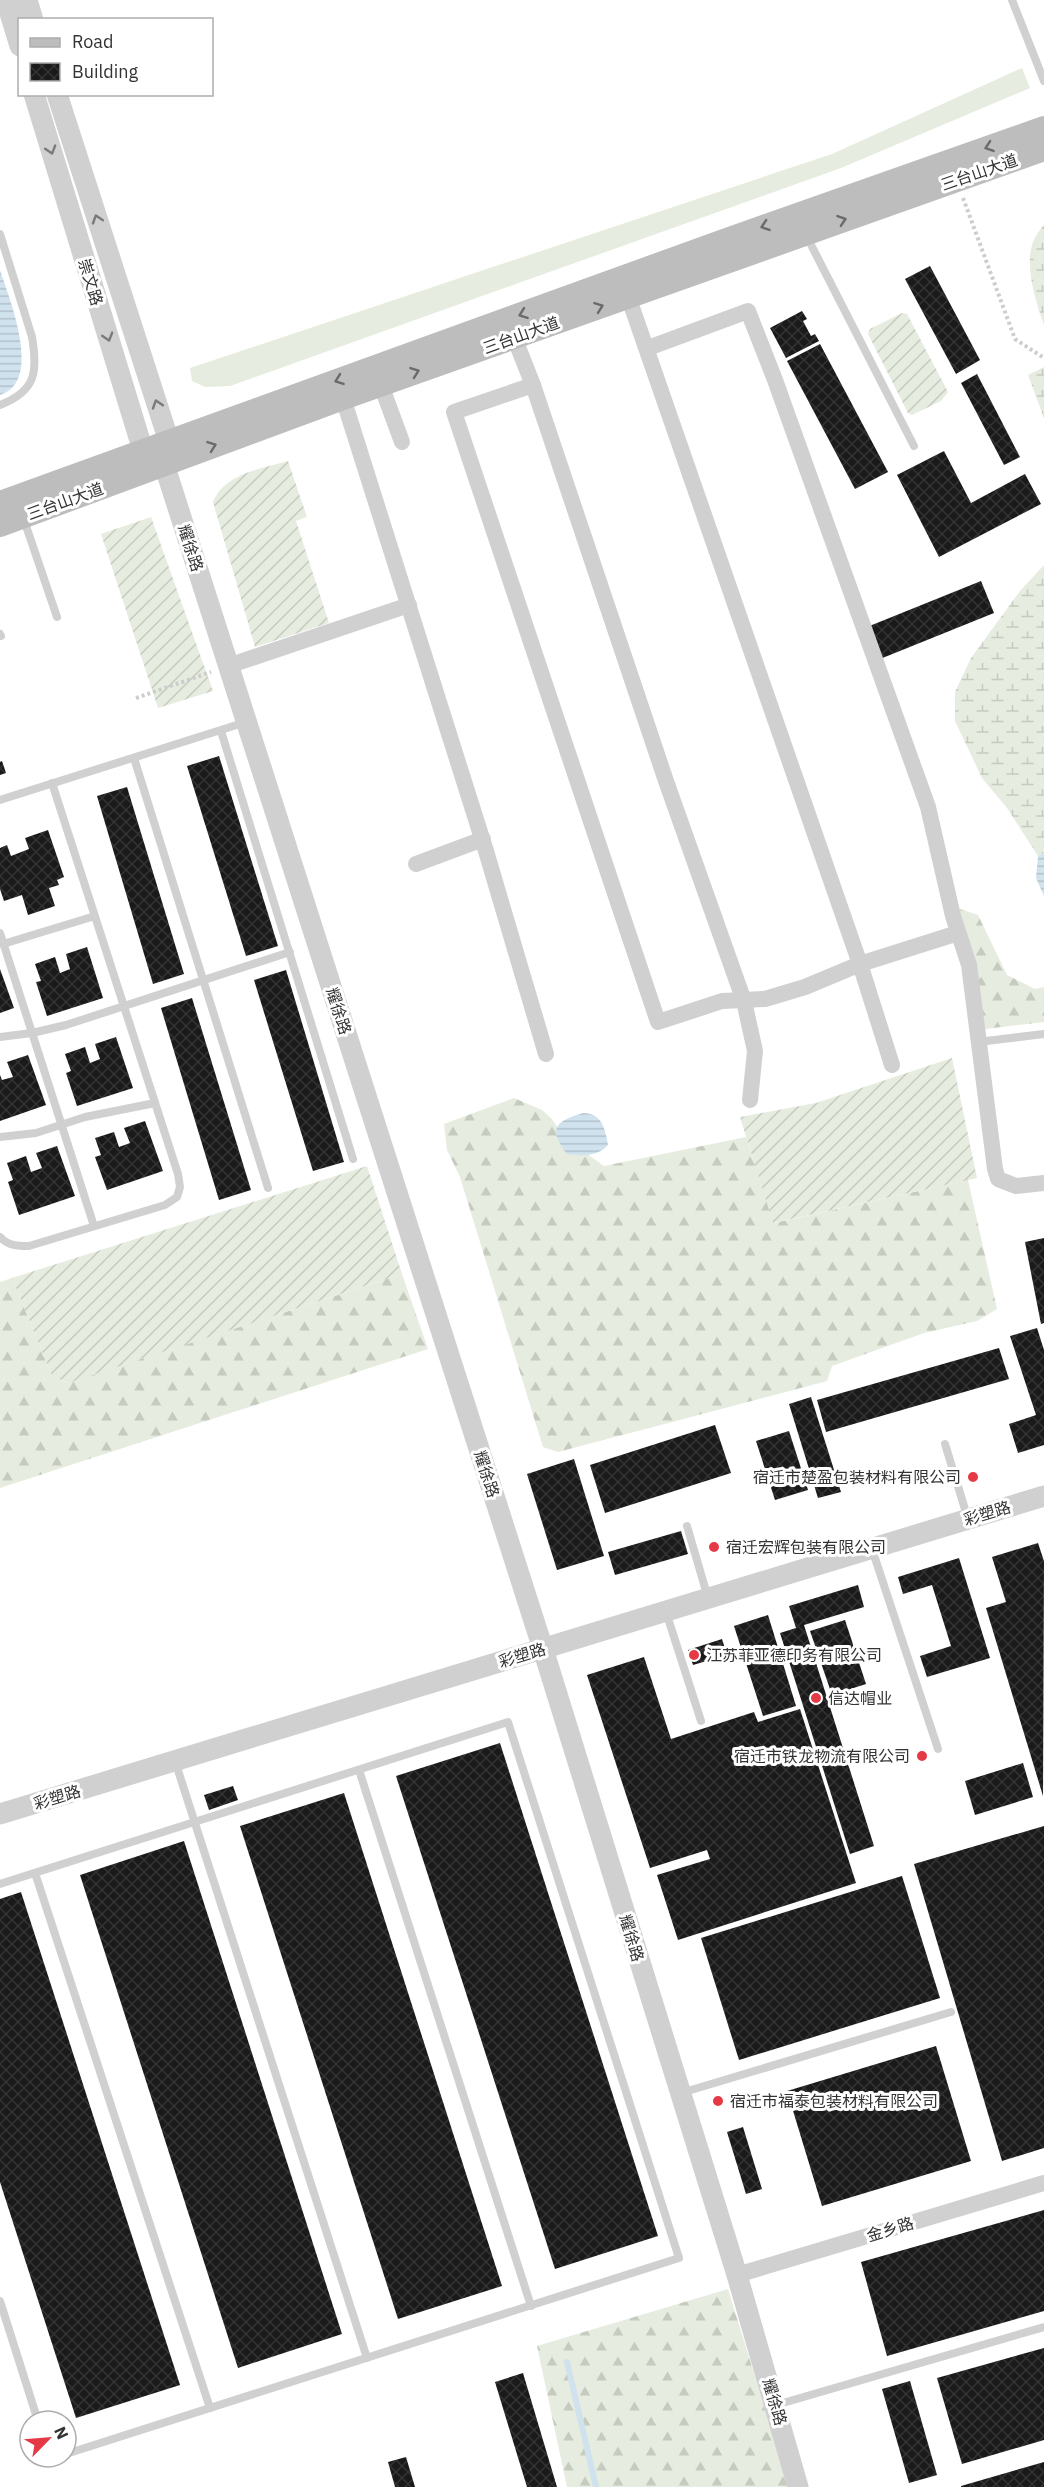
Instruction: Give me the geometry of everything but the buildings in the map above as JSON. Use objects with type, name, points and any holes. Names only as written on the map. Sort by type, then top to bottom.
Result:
[{"type":"main road","name":"三台山大道","points":[[0,525],[160,457],[1044,128]]},
{"type":"main road","name":"三台山大道","points":[[0,503],[160,457],[343,398],[1044,149]]},
{"type":"street","points":[[6,0],[18,39]]},
{"type":"street","points":[[27,0],[32,18]]},
{"type":"street","name":"崇文路","points":[[35,96],[160,457]]},
{"type":"street","name":"崇文路","points":[[58,96],[160,457]]},
{"type":"street","points":[[628,296],[648,348],[860,964],[892,1065]]},
{"type":"street","points":[[648,348],[748,311],[775,380],[928,807],[958,933],[969,964],[994,1169],[998,1179],[1016,1186],[1044,1183]]},
{"type":"street","points":[[514,337],[533,385],[666,781],[744,1000],[755,1051],[750,1100]]},
{"type":"street","points":[[381,385],[402,442]]},
{"type":"street","points":[[533,385],[454,412],[658,1022],[722,1001],[765,999],[805,987],[860,964],[958,933]]},
{"type":"street","points":[[343,398],[483,839],[546,1054]]},
{"type":"street","name":"耀徐路","points":[[160,457],[543,1649],[737,2275],[798,2487]]},
{"type":"street","points":[[228,666],[408,606]]},
{"type":"street","points":[[416,864],[483,839]]},
{"type":"street","name":"彩塑路","points":[[0,1814],[968,1519],[1043,1499]]},
{"type":"street","name":"金乡路","points":[[737,2275],[1044,2183]]},
{"type":"lane","points":[[1012,0],[1044,81]]},
{"type":"lane","points":[[0,234],[35,353],[33,378],[29,388],[0,405]]},
{"type":"lane","points":[[805,234],[914,446]]},
{"type":"lane","points":[[23,517],[57,617]]},
{"type":"lane","points":[[0,800],[246,722]]},
{"type":"lane","points":[[221,731],[353,1159]]},
{"type":"lane","points":[[134,758],[268,1188]]},
{"type":"lane","points":[[0,1237],[5,1242],[17,1246],[29,1246],[165,1205],[177,1197],[180,1186],[52,783]]},
{"type":"lane","points":[[2,943],[95,916]]},
{"type":"lane","points":[[0,933],[94,1226]]},
{"type":"lane","points":[[0,1037],[66,1025],[290,952]]},
{"type":"lane","points":[[978,1042],[1044,1034]]},
{"type":"lane","points":[[0,1137],[36,1132],[103,1112],[155,1103]]},
{"type":"lane","points":[[945,1444],[968,1519]]},
{"type":"lane","points":[[687,1526],[709,1598]]},
{"type":"lane","points":[[872,1548],[938,1749]]},
{"type":"lane","points":[[665,1611],[701,1721]]},
{"type":"lane","points":[[0,1884],[508,1722],[680,2258],[78,2450]]},
{"type":"lane","points":[[175,1761],[367,2358]]},
{"type":"lane","points":[[359,1770],[531,2306]]},
{"type":"lane","points":[[35,1873],[210,2408]]},
{"type":"lane","points":[[681,2093],[951,2012]]},
{"type":"lane","points":[[0,2301],[34,2409]]},
{"type":"lane","points":[[776,2405],[1044,2327]]},
{"type":"path","points":[[957,180],[1015,339],[1044,358]]},
{"type":"path","points":[[136,698],[228,666]]},
{"type":"green space","points":[[1022,68],[1030,88],[841,168],[230,386],[205,387],[192,381],[190,368],[832,154]]},
{"type":"green space","points":[[1044,225],[1044,325],[1035,296],[1030,254],[1033,242]]},
{"type":"green space","points":[[902,313],[907,314],[948,392],[941,401],[912,415],[908,413],[868,334],[870,329]]},
{"type":"green space","points":[[1044,367],[1044,418],[1028,375]]},
{"type":"green space","points":[[288,461],[307,517],[296,521],[329,623],[255,647],[213,502],[226,484],[235,478]]},
{"type":"green space","points":[[151,517],[213,691],[158,708],[101,534]]},
{"type":"green space","points":[[1044,565],[1044,853],[1038,856],[1007,808],[982,778],[955,721],[955,692],[971,658],[1020,591]]},
{"type":"green space","points":[[957,908],[978,915],[1007,975],[1035,989],[1044,987],[1044,1022],[985,1029]]},
{"type":"green space","points":[[952,1058],[977,1178],[773,1223],[740,1117],[816,1103]]},
{"type":"green space","points":[[514,1098],[542,1110],[551,1118],[566,1139],[604,1166],[746,1137],[774,1223],[968,1180],[997,1309],[977,1321],[924,1333],[832,1366],[827,1381],[558,1452],[543,1447],[460,1177],[447,1150],[444,1124]]},
{"type":"green space","points":[[367,1166],[402,1274],[68,1383],[52,1376],[12,1278]]},
{"type":"green space","points":[[402,1274],[428,1349],[0,1488],[0,1282],[12,1278],[52,1376],[67,1383]]},
{"type":"green space","points":[[728,2289],[789,2487],[567,2487],[537,2346]]},
{"type":"water","points":[[0,270],[16,318],[22,357],[20,374],[13,387],[0,395]]},
{"type":"water","points":[[1044,853],[1044,896],[1036,878],[1038,856]]},
{"type":"water","points":[[583,1113],[594,1116],[602,1123],[608,1145],[594,1154],[567,1154],[557,1138],[557,1127],[566,1119]]},
{"type":"waterway","points":[[567,2362],[596,2487]]},
{"type":"place","name":"宿迁市楚盈包装材料有限公司","points":[[973,1477]]},
{"type":"place","name":"宿迁宏辉包装有限公司","points":[[714,1547]]},
{"type":"place","name":"江苏菲亚德印务有限公司","points":[[694,1655]]},
{"type":"place","name":"信达帽业","points":[[816,1698]]},
{"type":"place","name":"宿迁市铁龙物流有限公司","points":[[922,1756]]},
{"type":"place","name":"宿迁市福泰包装材料有限公司","points":[[718,2101]]}]
